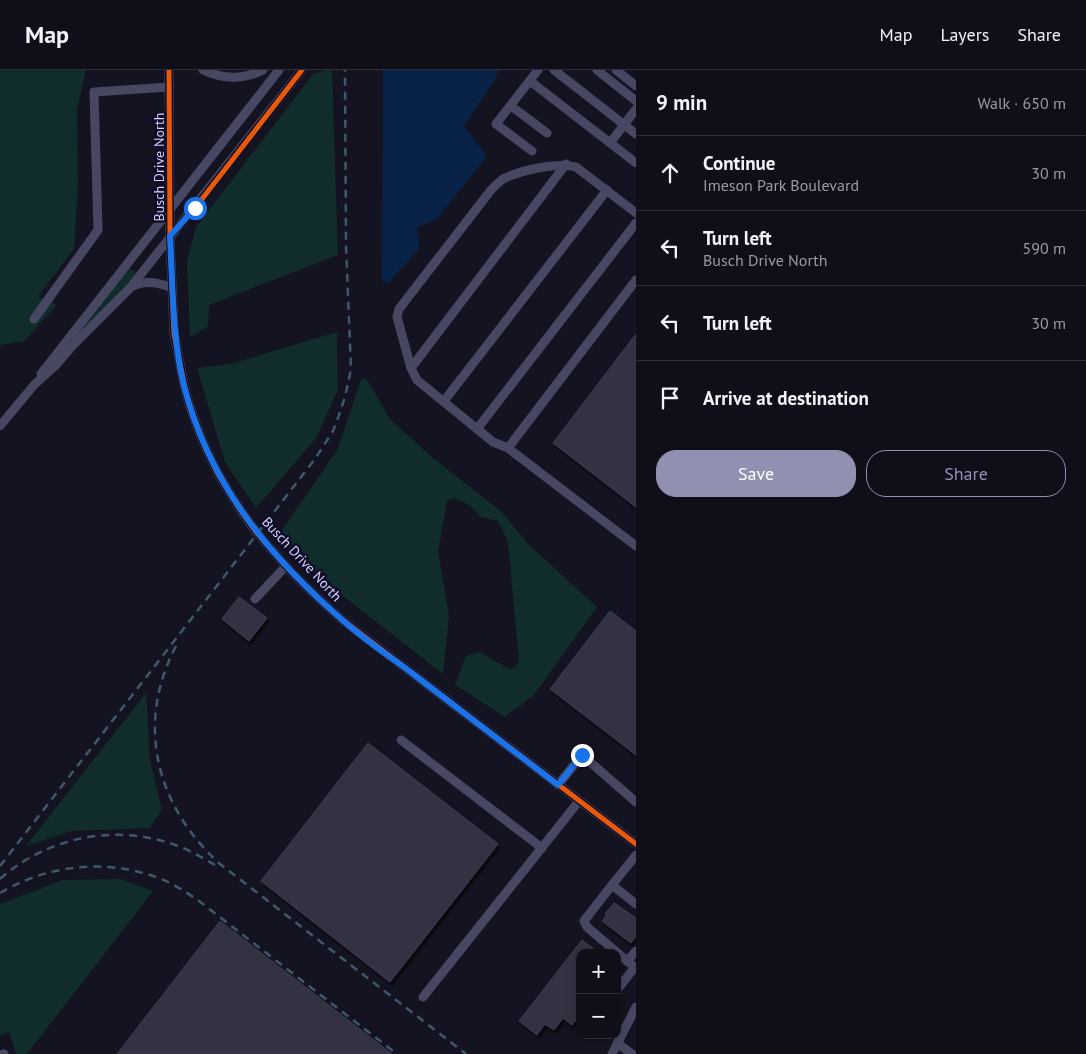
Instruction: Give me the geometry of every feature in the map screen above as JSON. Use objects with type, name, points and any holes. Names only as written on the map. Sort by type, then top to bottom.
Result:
[{"type":"street","name":"Busch Drive North","points":[[169,70],[170,236],[174,333],[184,384],[201,437],[217,472],[240,511],[286,566],[340,618],[636,844]]},
{"type":"street","points":[[204,70],[225,78],[235,78],[248,77],[264,70]]},
{"type":"street","points":[[0,426],[279,70]]},
{"type":"street","points":[[34,385],[55,366],[73,345],[130,288],[302,70]]},
{"type":"street","points":[[532,151],[496,124],[538,70]]},
{"type":"street","points":[[554,70],[636,134]]},
{"type":"street","points":[[597,70],[636,101]]},
{"type":"street","points":[[616,70],[636,86]]},
{"type":"street","points":[[530,81],[636,163]]},
{"type":"street","points":[[34,319],[98,230],[94,92],[169,87]]},
{"type":"street","points":[[511,106],[547,133]]},
{"type":"street","points":[[610,143],[636,109]]},
{"type":"street","points":[[410,368],[566,164]]},
{"type":"street","points":[[636,213],[576,167],[566,164],[520,173],[502,180],[491,190],[400,309],[397,317],[410,368],[417,380],[493,442],[508,448],[636,546]]},
{"type":"street","points":[[444,402],[607,190]]},
{"type":"street","points":[[477,429],[636,223]]},
{"type":"street","points":[[508,448],[636,280]]},
{"type":"street","points":[[130,288],[139,283],[162,284],[172,288]]},
{"type":"street","points":[[255,599],[286,566]]},
{"type":"street","points":[[401,740],[542,848]]},
{"type":"street","points":[[558,785],[582,755],[636,802]]},
{"type":"street","points":[[423,997],[579,801]]},
{"type":"street","points":[[621,985],[635,968],[587,927],[584,921],[636,855]]},
{"type":"street","points":[[612,885],[636,904]]},
{"type":"street","points":[[627,961],[636,951]]},
{"type":"street","points":[[612,1054],[636,1007]]},
{"type":"street","points":[[617,1043],[632,1054]]},
{"type":"green space","points":[[0,70],[86,70],[77,109],[78,186],[74,249],[38,296],[57,305],[24,341],[0,345]]},
{"type":"green space","points":[[332,70],[338,255],[209,305],[208,327],[190,337],[187,261],[196,227],[313,74]]},
{"type":"green space","points":[[126,270],[134,270],[134,277],[78,334]]},
{"type":"green space","points":[[337,332],[338,389],[317,437],[256,508],[225,462],[197,368],[231,364]]},
{"type":"green space","points":[[366,378],[391,420],[432,457],[503,513],[528,544],[597,607],[534,695],[505,717],[455,685],[466,656],[480,652],[511,670],[519,662],[508,542],[498,521],[481,517],[469,505],[453,498],[447,501],[438,551],[449,616],[443,674],[315,574],[278,536],[338,449],[361,380]]},
{"type":"green space","points":[[146,693],[150,760],[162,810],[149,828],[72,831],[26,846]]},
{"type":"green space","points":[[120,879],[153,891],[27,1054],[16,1054],[9,1032],[0,1036],[0,904],[63,880]]},
{"type":"water","points":[[383,70],[498,70],[494,81],[464,126],[487,156],[437,219],[417,227],[419,249],[388,283],[382,281]]},
{"type":"building","points":[[636,334],[636,507],[553,443]]},
{"type":"building","points":[[239,597],[267,618],[249,641],[222,619]]},
{"type":"building","points":[[610,611],[636,631],[636,755],[550,689]]},
{"type":"building","points":[[368,743],[498,844],[390,982],[261,881]]},
{"type":"building","points":[[614,903],[636,918],[636,938],[631,943],[602,921]]},
{"type":"building","points":[[220,921],[392,1054],[117,1054]]},
{"type":"building","points":[[582,940],[594,949],[576,949],[576,1020],[572,1025],[563,1018],[554,1030],[545,1024],[537,1035],[519,1021]]},
{"type":"railway","points":[[0,866],[315,459],[333,431],[345,397],[351,369],[346,247],[345,70]]},
{"type":"railway","points":[[176,646],[163,675],[157,705],[155,734],[159,762],[167,790],[180,816],[198,841],[220,864],[466,1054]]},
{"type":"railway","points":[[0,879],[19,864],[40,852],[85,838],[108,835],[132,835],[155,839],[183,848],[215,865]]},
{"type":"railway","points":[[0,893],[40,875],[82,867],[125,869],[166,881],[199,901],[397,1054]]},
{"type":"cycle path","points":[[169,70],[170,236],[174,333],[189,404],[217,472],[257,533],[295,576],[340,618],[636,844]]},
{"type":"cycle path","points":[[170,236],[195,208],[302,70]]},
{"type":"route","points":[[195,208],[170,236],[174,333],[184,384],[201,437],[217,472],[240,511],[295,576],[340,618],[558,785],[582,755]]}]
